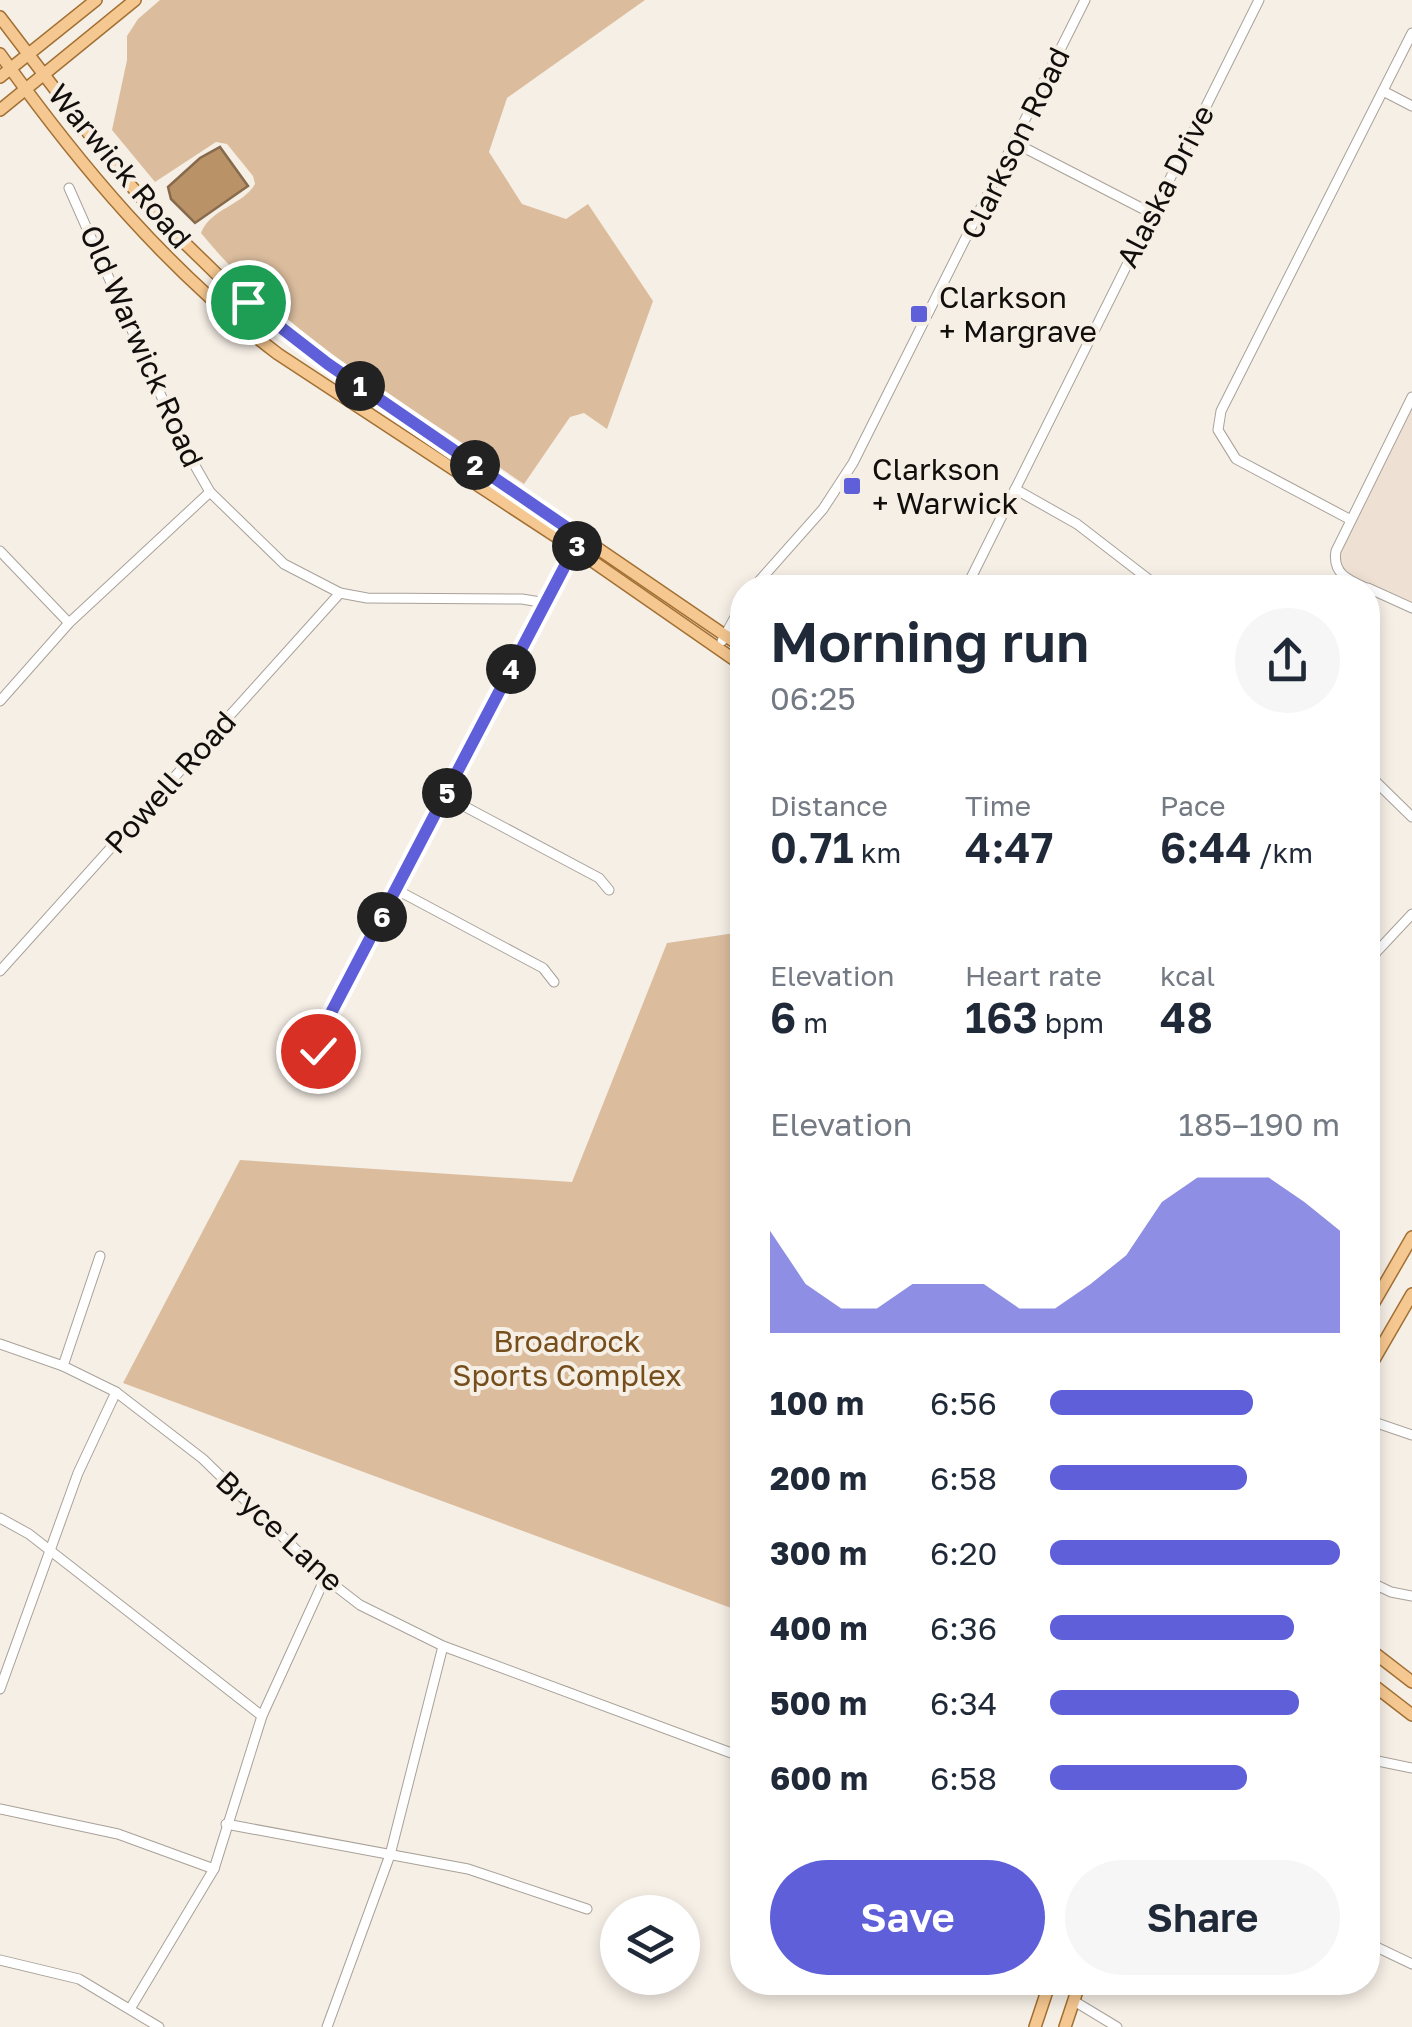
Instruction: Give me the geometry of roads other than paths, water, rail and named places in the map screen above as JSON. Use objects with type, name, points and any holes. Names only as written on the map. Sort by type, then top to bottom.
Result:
[{"type":"main road","points":[[5,73],[96,0]]},
{"type":"main road","points":[[0,110],[136,0]]},
{"type":"main road","name":"Warwick Road","points":[[0,17],[112,164],[210,271],[328,364],[730,656]]},
{"type":"main road","name":"Warwick Road","points":[[0,54],[5,73],[26,90],[118,205],[177,269],[232,319],[278,354],[730,639]]},
{"type":"main road","points":[[1380,1293],[1412,1237]]},
{"type":"main road","points":[[1380,1349],[1412,1294]]},
{"type":"main road","points":[[1380,1657],[1412,1682]]},
{"type":"main road","points":[[1380,1690],[1412,1715]]},
{"type":"main road","points":[[1035,2027],[1046,1995]]},
{"type":"main road","points":[[1065,2027],[1076,1995]]},
{"type":"street","name":"Clarkson Road","points":[[766,575],[824,509],[854,463],[1085,0]]},
{"type":"street","name":"Alaska Drive","points":[[972,575],[1259,0]]},
{"type":"street","points":[[1351,520],[1236,459],[1218,430],[1221,411],[1412,33]]},
{"type":"street","points":[[1382,92],[1412,106]]},
{"type":"street","points":[[1015,142],[1151,213]]},
{"type":"street","name":"Old Warwick Road","points":[[70,188],[182,444],[210,492],[284,564],[340,593],[546,603]]},
{"type":"street","points":[[1343,575],[1334,564],[1338,544],[1412,397]]},
{"type":"street","points":[[1015,489],[1077,524],[1143,575]]},
{"type":"street","points":[[0,701],[68,622],[210,492]]},
{"type":"street","points":[[318,1051],[320,1034],[579,544]]},
{"type":"street","points":[[0,550],[68,622]]},
{"type":"street","name":"Powell Road","points":[[0,972],[340,593]]},
{"type":"street","points":[[1380,594],[1412,608]]},
{"type":"street","points":[[718,648],[730,626]]},
{"type":"street","points":[[1380,786],[1412,817]]},
{"type":"street","points":[[445,796],[599,878],[609,890]]},
{"type":"street","points":[[397,890],[543,968],[554,982]]},
{"type":"street","points":[[1380,948],[1412,914]]},
{"type":"street","points":[[64,1366],[100,1256]]},
{"type":"street","name":"Bryce Lane","points":[[0,1344],[64,1366],[116,1392],[204,1458],[325,1578],[360,1605],[443,1646],[730,1753]]},
{"type":"street","points":[[0,1689],[78,1473],[116,1392]]},
{"type":"street","points":[[1380,1424],[1412,1435]]},
{"type":"street","points":[[0,1518],[28,1534],[262,1716]]},
{"type":"street","points":[[130,2009],[214,1869],[262,1716],[325,1578]]},
{"type":"street","points":[[1380,1587],[1412,1596]]},
{"type":"street","points":[[328,2027],[390,1856],[443,1646]]},
{"type":"street","points":[[1380,1761],[1412,1768]]},
{"type":"street","points":[[0,1809],[118,1834],[214,1869]]},
{"type":"street","points":[[226,1824],[468,1869],[587,1909]]},
{"type":"street","points":[[1380,1949],[1412,1964]]},
{"type":"street","points":[[0,1960],[79,1979],[159,2027]]},
{"type":"street","points":[[1074,2001],[1117,2027]]},
{"type":"place","name":"Clarkson + Margrave","points":[[919,314]]},
{"type":"place","name":"Clarkson + Warwick","points":[[852,486]]},
{"type":"park label","name":"Broadrock Sports Complex","points":[[567,1358]]}]
